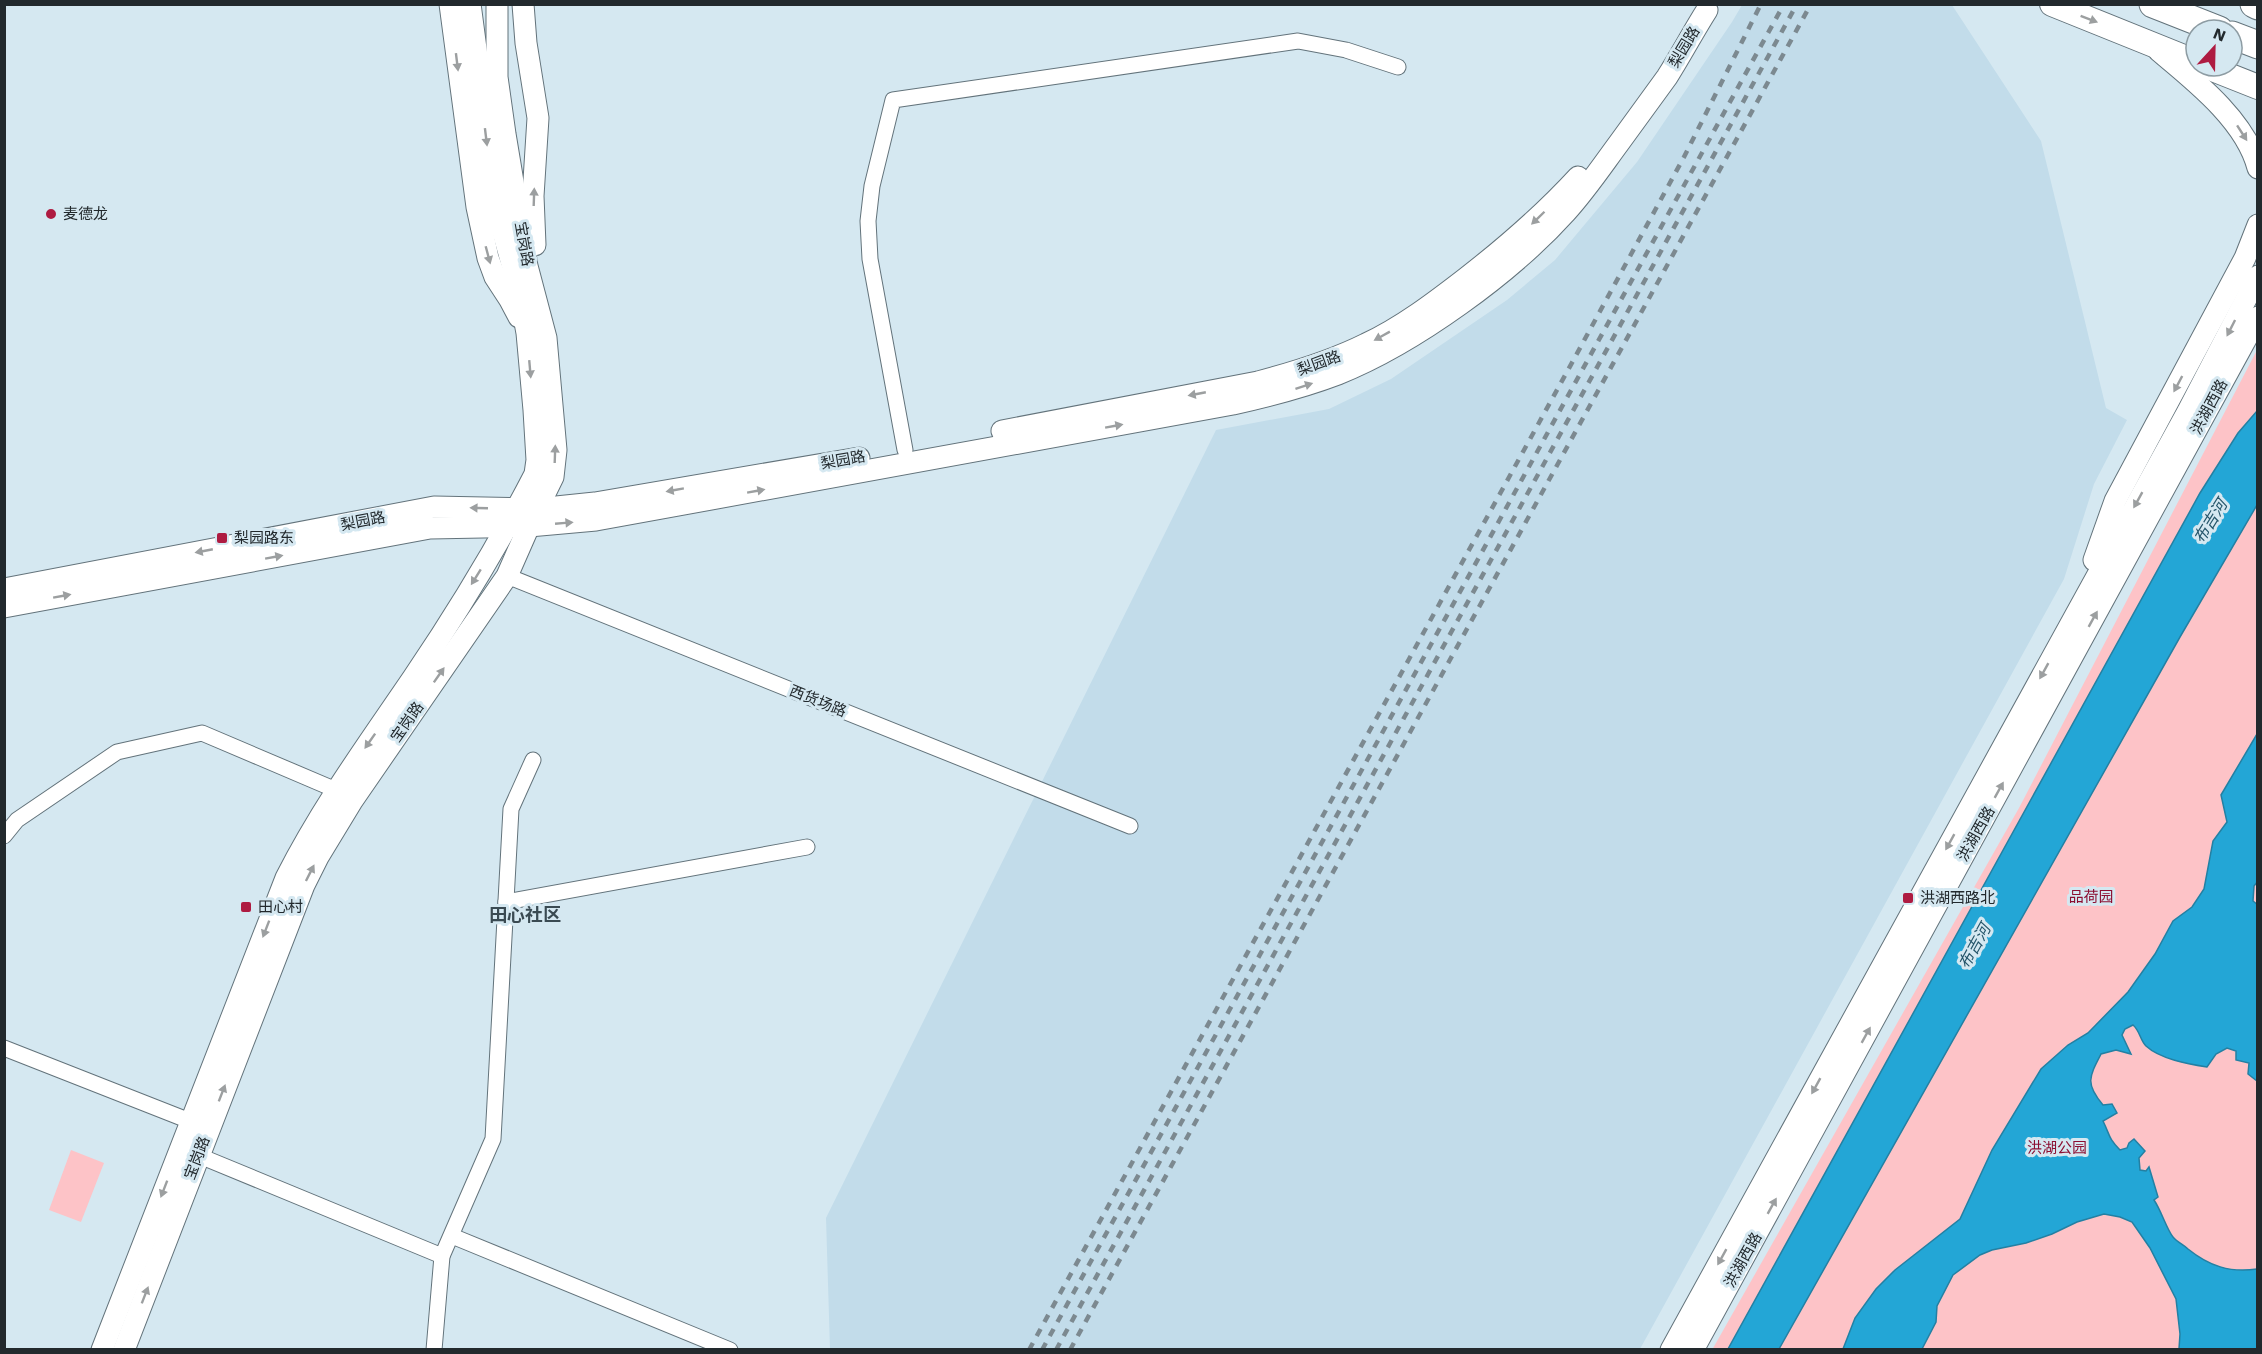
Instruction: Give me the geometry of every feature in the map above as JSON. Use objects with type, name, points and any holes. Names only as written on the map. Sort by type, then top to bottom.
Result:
[{"type":"highway","points":[[2153,4],[2189,18]]},
{"type":"main road","points":[[450,4],[477,207],[488,258],[495,277],[536,335]]},
{"type":"main road","points":[[470,4],[488,78]]},
{"type":"main road","points":[[479,4],[488,78]]},
{"type":"main road","points":[[488,78],[497,4]]},
{"type":"main road","points":[[488,78],[504,4]]},
{"type":"main road","points":[[523,4],[526,43],[538,118],[533,196],[536,335]]},
{"type":"main road","points":[[2052,4],[2184,57]]},
{"type":"main road","name":"梨园路","points":[[4,607],[429,528],[522,518],[905,450],[1258,382],[1298,372],[1367,344],[1396,328],[1448,292],[1506,246],[1549,207],[1585,169],[1705,6]]},
{"type":"main road","name":"梨园路","points":[[4,589],[435,507],[522,518],[616,517],[1233,404],[1291,390],[1338,374],[1373,358],[1427,327],[1512,263],[1566,212],[1668,75],[1705,6]]},
{"type":"main road","points":[[2127,34],[2160,51],[2216,103],[2246,139],[2258,168]]},
{"type":"main road","name":"宝岗路","points":[[124,1350],[189,1152],[286,878],[304,842],[336,790],[522,518],[553,477],[556,450],[536,335],[527,266],[488,78]]},
{"type":"main road","points":[[2236,78],[2258,87]]},
{"type":"main road","name":"洪湖西路","points":[[2082,601],[2115,501],[2245,258],[2258,225]]},
{"type":"main road","name":"洪湖西路","points":[[1671,1350],[2082,601],[2131,531],[2188,411],[2258,276]]},
{"type":"main road","name":"洪湖西路","points":[[1693,1350],[2131,531],[2258,318]]},
{"type":"main road","points":[[2115,501],[2117,516],[2131,531]]},
{"type":"main road","name":"宝岗路","points":[[199,1125],[318,857],[352,801],[507,576],[522,518]]},
{"type":"main road","name":"宝岗路","points":[[102,1350],[189,1152]]},
{"type":"street","points":[[905,450],[870,259],[868,221],[872,186],[893,100],[1298,40],[1346,50],[1398,67]]},
{"type":"street","name":"西货场路","points":[[507,576],[1130,826]]},
{"type":"street","points":[[4,836],[17,820],[117,752],[201,733],[336,790]]},
{"type":"street","points":[[434,1350],[442,1256],[493,1139],[511,809],[533,760]]},
{"type":"street","points":[[506,902],[807,847]]},
{"type":"street","points":[[4,1048],[199,1125]]},
{"type":"street","points":[[189,1152],[442,1256]]},
{"type":"street","points":[[452,1236],[730,1350]]},
{"type":"shaded area","points":[[1742,5],[1952,5],[2041,141],[2106,408],[2127,420],[2094,484],[2064,579],[1640,1349],[830,1349],[826,1218],[1216,430],[1329,409],[1391,379],[1507,300],[1555,260],[1637,162]]},
{"type":"green space","name":"洪湖公园","points":[[2257,350],[2257,1349],[1712,1350],[2019,808]]},
{"type":"green space","points":[[71,1150],[104,1163],[81,1222],[49,1210]]},
{"type":"water","name":"布吉河","points":[[2257,411],[2257,505],[2180,637],[1779,1349],[1728,1349],[2200,493],[2238,433]]},
{"type":"water","points":[[2257,734],[2258,881],[2254,886],[2253,901],[2258,905],[2257,1081],[2248,1074],[2249,1063],[2236,1060],[2236,1051],[2227,1048],[2216,1054],[2207,1067],[2166,1058],[2144,1044],[2133,1025],[2125,1029],[2122,1035],[2131,1054],[2116,1050],[2101,1054],[2092,1075],[2091,1086],[2103,1105],[2112,1104],[2117,1113],[2103,1121],[2113,1142],[2120,1150],[2127,1148],[2134,1139],[2145,1151],[2139,1158],[2140,1170],[2146,1171],[2149,1167],[2158,1197],[2154,1200],[2173,1237],[2212,1264],[2238,1270],[2257,1269],[2257,1349],[2179,1349],[2180,1334],[2176,1299],[2150,1248],[2132,1222],[2104,1214],[2077,1222],[2026,1243],[1992,1250],[1980,1255],[1953,1275],[1937,1306],[1936,1322],[1922,1349],[1843,1349],[1855,1318],[1876,1289],[1895,1270],[1960,1219],[1992,1150],[2041,1069],[2068,1045],[2088,1033],[2128,992],[2155,954],[2173,921],[2192,907],[2204,889],[2213,841],[2227,822],[2221,795]]},
{"type":"railway","points":[[1029,1350],[1684,157],[1761,4]]},
{"type":"railway","points":[[1042,1350],[1784,4]]},
{"type":"railway","points":[[1056,1350],[1797,4]]},
{"type":"railway","points":[[1070,1350],[1811,4]]},
{"type":"place","name":"麦德龙","points":[[51,214]]},
{"type":"place","name":"梨园路东","points":[[222,538]]},
{"type":"place","name":"洪湖西路北","points":[[1908,898]]},
{"type":"place","name":"田心村","points":[[246,907]]},
{"type":"district","name":"田心社区","points":[[525,915]]},
{"type":"park label","name":"品荷园","points":[[2091,897]]}]
